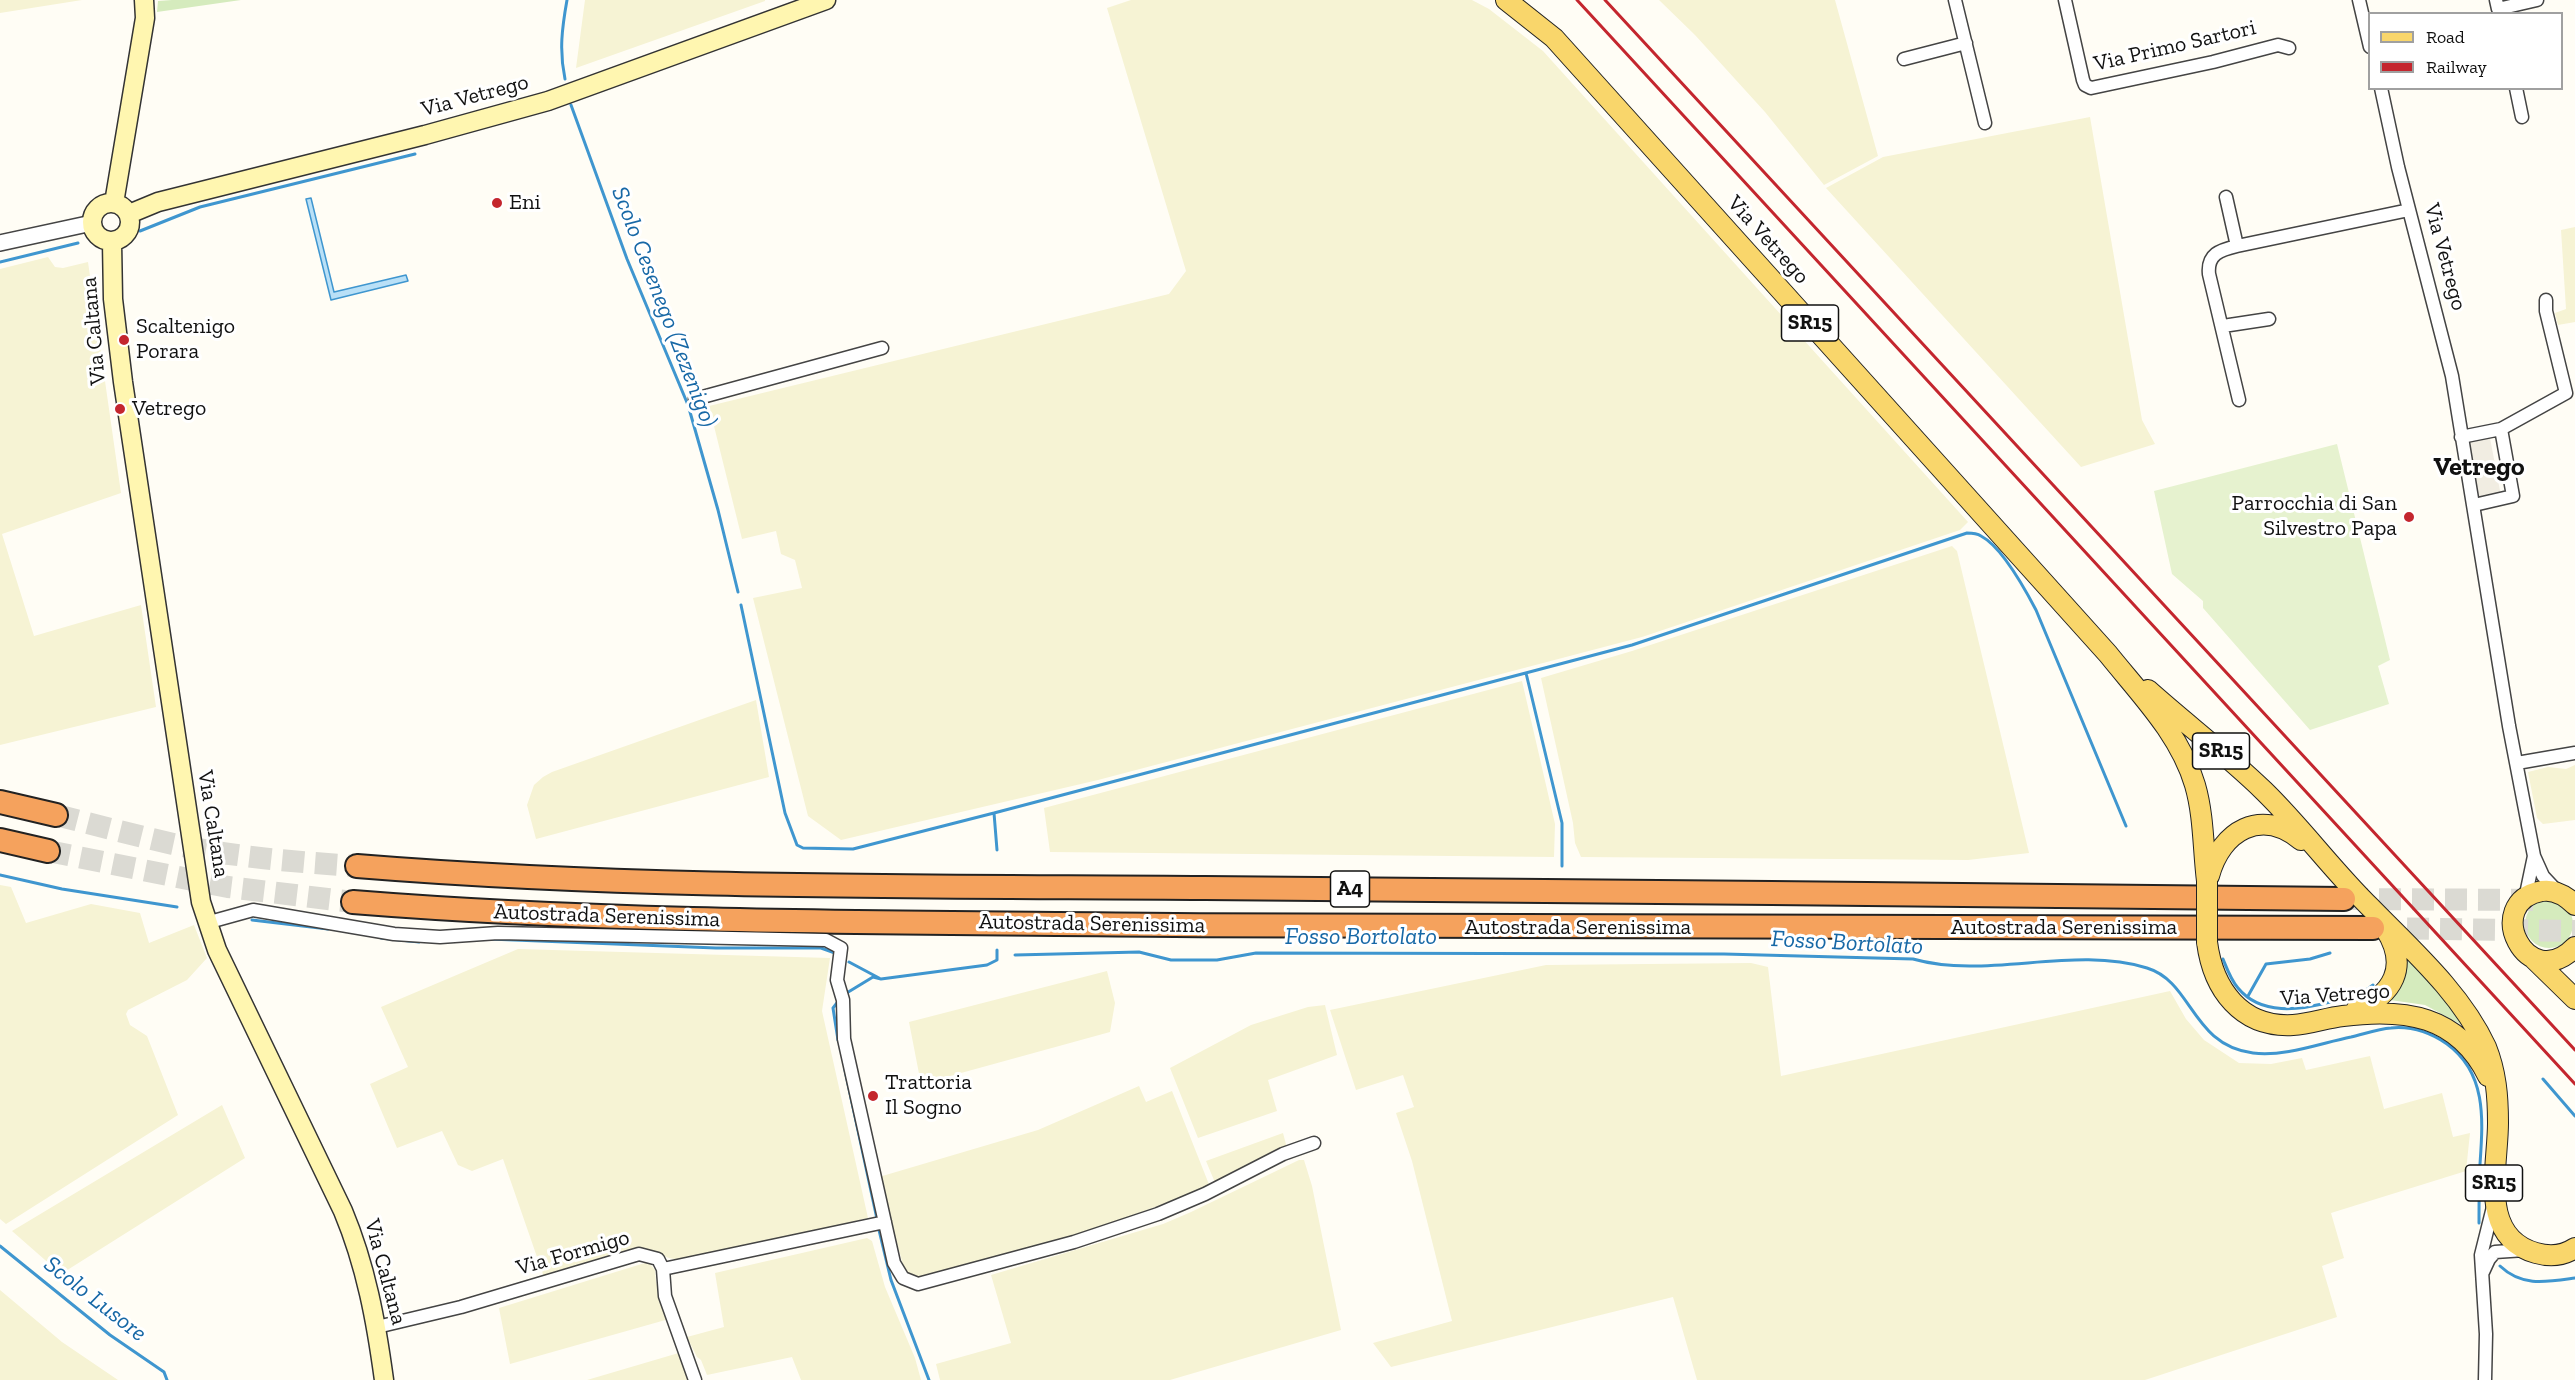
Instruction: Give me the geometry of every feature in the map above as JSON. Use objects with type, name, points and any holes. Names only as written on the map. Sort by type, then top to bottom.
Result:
[{"type":"highway","points":[[0,802],[56,815]]},
{"type":"highway","points":[[0,840],[48,851]]},
{"type":"highway","name":"Autostrada Serenissima","points":[[357,866],[459,874],[571,879],[841,885],[2344,899]]},
{"type":"highway","name":"Autostrada Serenissima","points":[[353,902],[567,917],[1652,928],[2372,918]]},
{"type":"main road","points":[[121,208],[107,204],[96,210],[92,222],[98,236],[112,242],[126,236],[130,229],[121,208],[145,18],[144,0]]},
{"type":"main road","name":"Via Vetrego","points":[[121,208],[158,202],[425,135],[548,101],[826,0]]},
{"type":"main road","name":"Via Vetrego","points":[[1506,0],[1554,38],[2108,654],[2168,730],[2190,769],[2201,817],[2207,881],[2207,942],[2214,977],[2231,1001],[2244,1013],[2274,1024],[2292,1025],[2342,1016],[2394,1013],[2414,1015],[2438,1023],[2465,1043],[2477,1058],[2487,1075],[2498,1104]]},
{"type":"main road","name":"Via Caltana","points":[[112,242],[113,299],[123,382],[179,768],[206,923],[242,1004],[343,1211],[365,1273],[377,1328],[384,1380]]},
{"type":"main road","name":"Via Vetrego","points":[[2108,654],[2185,723],[2238,766],[2304,832],[2372,918],[2425,964],[2468,1017],[2490,1059],[2496,1081],[2498,1104],[2495,1201],[2504,1229],[2510,1238],[2527,1250]]},
{"type":"main road","name":"SR15","points":[[2207,881],[2215,855],[2224,842],[2238,832],[2258,824],[2287,829],[2325,859]]},
{"type":"main road","points":[[2524,899],[2535,893],[2558,892]]},
{"type":"main road","name":"Via Vetrego","points":[[2558,892],[2575,905]]},
{"type":"main road","name":"Via Vetrego","points":[[2524,899],[2517,908],[2512,931],[2524,952],[2534,959]]},
{"type":"main road","name":"SR15","points":[[2342,1016],[2379,999],[2389,987],[2396,972],[2395,947],[2372,918]]},
{"type":"main road","points":[[2534,959],[2553,961],[2574,949]]},
{"type":"main road","points":[[2574,949],[2566,974],[2574,998]]},
{"type":"main road","points":[[2534,959],[2574,998]]},
{"type":"main road","points":[[2527,1250],[2550,1256],[2563,1254],[2575,1248]]},
{"type":"street","points":[[1955,0],[1985,123]]},
{"type":"street","name":"Via Primo Sartori","points":[[2066,0],[2083,80],[2085,85],[2091,88],[2213,62],[2278,45],[2289,48]]},
{"type":"street","points":[[2359,0],[2368,38]]},
{"type":"street","points":[[2498,8],[2537,0]]},
{"type":"street","points":[[1904,59],[1965,44]]},
{"type":"street","name":"Via Vetrego","points":[[2381,90],[2409,210],[2452,376],[2501,679],[2534,856],[2543,876],[2558,892]]},
{"type":"street","points":[[2516,90],[2522,117]]},
{"type":"street","points":[[2226,197],[2237,246]]},
{"type":"street","points":[[2239,400],[2208,264],[2217,252],[2409,210]]},
{"type":"street","points":[[0,243],[92,222]]},
{"type":"street","points":[[2461,437],[2501,429],[2566,393],[2546,311],[2546,300]]},
{"type":"street","points":[[2223,327],[2269,318]]},
{"type":"street","points":[[695,399],[882,348]]},
{"type":"street","points":[[2474,505],[2513,496],[2501,429]]},
{"type":"street","points":[[2517,763],[2575,753]]},
{"type":"street","name":"Via Vetrego","points":[[2524,899],[2534,856]]},
{"type":"street","points":[[206,923],[253,910],[394,934],[440,937],[498,933],[826,940],[841,948],[837,970],[844,1039],[879,1224],[899,1274],[909,1282],[928,1283],[1074,1242],[1158,1214],[1205,1194],[1282,1154],[1314,1143]]},
{"type":"street","name":"Via Vetrego","points":[[2485,1380],[2486,1334],[2482,1244],[2495,1201]]},
{"type":"street","points":[[694,1380],[665,1296],[663,1269],[879,1224]]},
{"type":"street","points":[[2483,1274],[2489,1258],[2495,1252],[2527,1250]]},
{"type":"street","name":"Via Formigo","points":[[377,1328],[461,1307],[639,1254],[658,1259],[663,1269]]},
{"type":"shaded area","points":[[0,0],[82,0],[0,13]]},
{"type":"shaded area","points":[[585,0],[765,0],[765,1],[576,68]]},
{"type":"shaded area","points":[[1131,0],[1472,0],[1489,9],[1543,51],[1968,522],[1960,530],[1642,637],[1098,780],[841,840],[808,816],[753,598],[802,588],[795,560],[781,554],[776,531],[742,539],[709,406],[1169,294],[1186,271],[1107,8]]},
{"type":"shaded area","points":[[1659,0],[1835,0],[1878,156],[1824,185],[1765,112],[1695,35]]},
{"type":"shaded area","points":[[2090,117],[2142,420],[2155,444],[2081,467],[1826,188],[1883,157]]},
{"type":"shaded area","points":[[2575,227],[2575,322],[2558,325],[2555,313],[2566,309],[2561,230]]},
{"type":"shaded area","points":[[48,257],[55,267],[63,268],[88,262],[121,493],[2,534],[34,636],[141,605],[156,707],[0,745],[0,269]]},
{"type":"shaded area","points":[[2490,438],[2501,496],[2479,500],[2468,442]]},
{"type":"shaded area","points":[[1952,546],[1957,551],[2029,853],[1968,860],[1581,857],[1575,843],[1573,823],[1541,678],[1632,651]]},
{"type":"shaded area","points":[[1522,681],[1555,824],[1554,857],[1050,852],[1044,808]]},
{"type":"shaded area","points":[[756,700],[769,777],[536,839],[527,805],[534,785],[543,777]]},
{"type":"shaded area","points":[[2575,765],[2575,820],[2543,824],[2537,818],[2528,772],[2548,767],[2566,769]]},
{"type":"shaded area","points":[[0,885],[11,887],[26,923],[91,904],[140,913],[149,943],[194,925],[207,958],[187,980],[128,1010],[126,1014],[130,1025],[147,1036],[178,1115],[6,1224],[0,1219]]},
{"type":"shaded area","points":[[518,949],[830,958],[822,1011],[868,1218],[686,1261],[669,1258],[643,1248],[545,1280],[503,1159],[472,1171],[458,1165],[442,1131],[397,1148],[370,1084],[408,1067],[381,1007]]},
{"type":"shaded area","points":[[1751,963],[1768,967],[1781,1076],[2170,991],[2186,1019],[2204,1040],[2239,1063],[2271,1064],[2302,1058],[2306,1070],[2370,1056],[2384,1109],[2442,1093],[2453,1137],[2470,1133],[2466,1171],[2331,1213],[2344,1258],[2322,1266],[2337,1317],[2145,1380],[1697,1380],[1673,1297],[1391,1367],[1373,1343],[1452,1321],[1412,1161],[1396,1113],[1414,1107],[1403,1075],[1356,1090],[1330,1010],[1546,965]]},
{"type":"shaded area","points":[[1107,971],[1115,1003],[1110,1032],[921,1084],[909,1022]]},
{"type":"shaded area","points":[[1325,1005],[1337,1055],[1268,1080],[1277,1111],[1198,1138],[1170,1068],[1251,1025],[1308,1007]]},
{"type":"shaded area","points":[[1139,1086],[1146,1102],[1172,1091],[1210,1187],[1075,1236],[928,1279],[910,1277],[905,1272],[879,1177],[1038,1130]]},
{"type":"shaded area","points":[[222,1105],[245,1158],[61,1274],[12,1231]]},
{"type":"shaded area","points":[[1283,1133],[1287,1148],[1216,1185],[1206,1161]]},
{"type":"shaded area","points":[[1299,1160],[1304,1160],[1312,1186],[1341,1330],[1170,1380],[940,1380],[936,1364],[1011,1343],[991,1275],[1163,1224]]},
{"type":"shaded area","points":[[867,1238],[872,1241],[885,1287],[915,1358],[921,1380],[801,1380],[792,1357],[707,1375],[687,1337],[724,1327],[715,1273]]},
{"type":"shaded area","points":[[648,1262],[655,1270],[656,1282],[669,1319],[510,1364],[499,1308]]},
{"type":"shaded area","points":[[0,1290],[62,1342],[118,1380],[0,1380]]},
{"type":"shaded area","points":[[682,1352],[691,1380],[587,1380]]},
{"type":"green space","points":[[241,0],[157,12],[158,1]]},
{"type":"green space","points":[[2337,444],[2390,660],[2378,666],[2389,704],[2310,730],[2203,608],[2203,601],[2172,574],[2154,491]]},
{"type":"green space","points":[[2549,900],[2566,907],[2573,924],[2566,941],[2549,948],[2532,941],[2525,924],[2532,907]]},
{"type":"green space","points":[[2401,947],[2463,1022],[2462,1025],[2425,1005],[2390,1000]]},
{"type":"water","points":[[311,198],[334,292],[406,275],[408,281],[331,300],[306,199]]},
{"type":"waterway","name":"Scolo Cesenego (Zezenigo)","points":[[565,79],[562,40],[567,0]]},
{"type":"waterway","name":"Scolo Cesenego (Zezenigo)","points":[[571,105],[627,259],[688,405],[718,510],[738,592]]},
{"type":"waterway","points":[[140,231],[200,207],[415,154]]},
{"type":"waterway","points":[[0,262],[78,243]]},
{"type":"waterway","name":"Fosso Bortolato","points":[[994,813],[1632,645],[1967,533],[1981,536],[1997,549],[2012,569],[2036,610],[2126,826]]},
{"type":"waterway","points":[[741,605],[785,813],[797,845],[803,848],[853,849],[994,813],[997,850]]},
{"type":"waterway","points":[[1526,673],[1562,823],[1562,866]]},
{"type":"waterway","points":[[0,875],[62,889],[177,907]]},
{"type":"waterway","points":[[252,920],[328,929]]},
{"type":"waterway","points":[[381,938],[419,942]]},
{"type":"waterway","points":[[489,939],[716,948],[821,948],[835,953]]},
{"type":"waterway","name":"Scolo Cesenego (Zezenigo)","points":[[845,994],[873,977],[881,979],[987,965],[997,960],[997,950]]},
{"type":"waterway","name":"Fosso Bortolato","points":[[1015,955],[1139,952],[1171,960],[1217,960],[1256,953],[1724,954],[1913,959],[1970,966],[2090,960],[2119,962],[2147,968],[2162,975],[2174,986],[2204,1026],[2233,1048],[2253,1053],[2278,1053],[2391,1028],[2420,1031],[2447,1044],[2460,1056],[2469,1069],[2480,1098],[2482,1131],[2479,1223]]},
{"type":"waterway","points":[[2248,996],[2266,964],[2310,959],[2330,953]]},
{"type":"waterway","points":[[2223,959],[2238,988],[2247,997],[2269,1007],[2294,1008],[2318,1005],[2353,996],[2373,985]]},
{"type":"waterway","points":[[849,962],[879,978]]},
{"type":"waterway","name":"Scolo Cesenego (Zezenigo)","points":[[838,1040],[833,1008],[840,999]]},
{"type":"waterway","name":"Scolo Cesenego (Zezenigo)","points":[[845,1070],[877,1219]]},
{"type":"waterway","points":[[2543,1079],[2575,1116]]},
{"type":"waterway","name":"Scolo Cesenego (Zezenigo)","points":[[878,1226],[891,1280],[929,1380]]},
{"type":"waterway","name":"Scolo Lusore","points":[[0,1246],[110,1335],[164,1372],[167,1380]]},
{"type":"waterway","name":"Fosso Bortolato","points":[[2500,1266],[2508,1273],[2526,1280],[2575,1278]]},
{"type":"tunnel","points":[[56,815],[196,849],[311,863],[357,866]]},
{"type":"tunnel","points":[[48,851],[228,887],[353,902]]},
{"type":"tunnel","points":[[2346,899],[2541,900]]},
{"type":"tunnel","points":[[2374,928],[2575,931]]},
{"type":"railway","points":[[1577,0],[2575,1084]]},
{"type":"railway","points":[[1605,0],[2575,1050]]},
{"type":"place","name":"Eni","points":[[497,203]]},
{"type":"place","name":"Scaltenigo Porara","points":[[124,340]]},
{"type":"place","name":"Vetrego","points":[[120,409]]},
{"type":"place","name":"Parrocchia di San Silvestro Papa","points":[[2409,517]]},
{"type":"place","name":"Trattoria Il Sogno","points":[[873,1096]]},
{"type":"district","name":"Vetrego","points":[[2479,468]]}]
